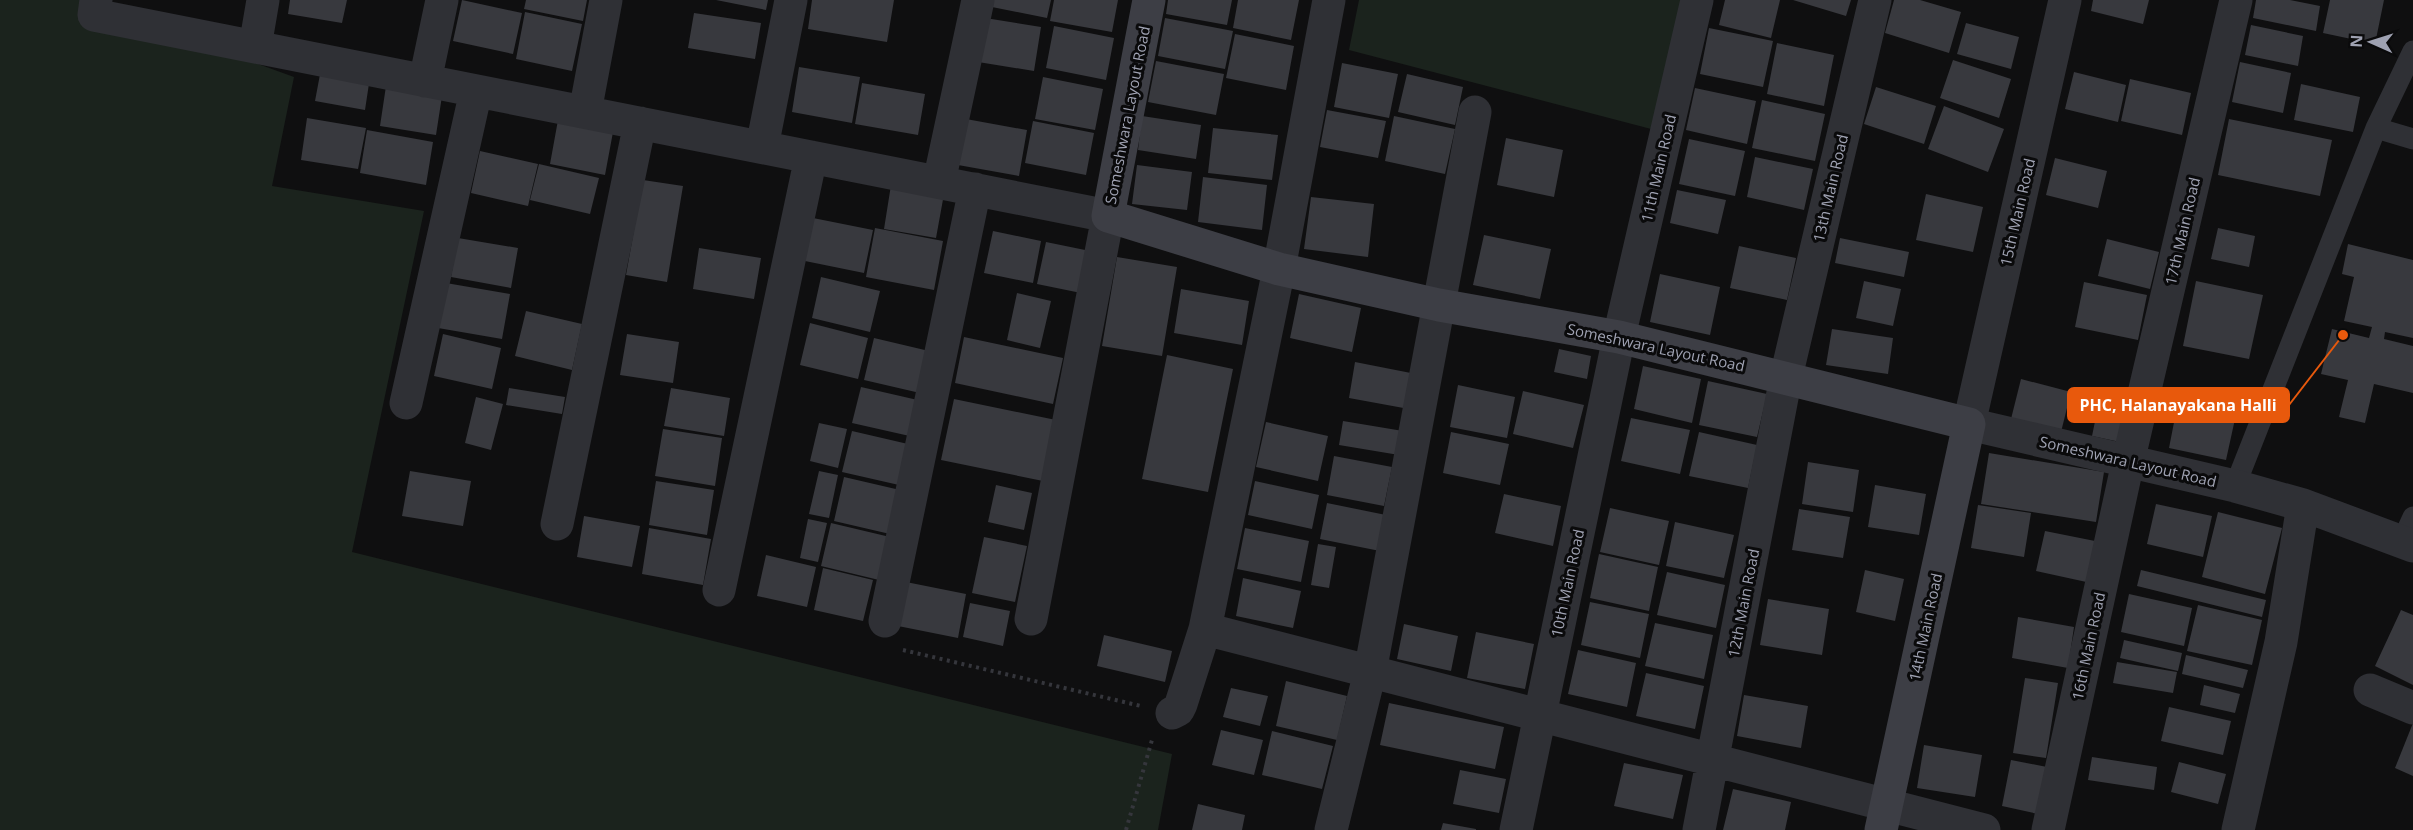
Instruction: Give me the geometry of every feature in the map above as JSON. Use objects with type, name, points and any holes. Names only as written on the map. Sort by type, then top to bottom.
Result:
[{"type":"street","points":[[96,0],[94,15],[1108,216],[1031,619]]},
{"type":"street","points":[[255,47],[263,0]]},
{"type":"street","points":[[425,81],[442,0]]},
{"type":"street","points":[[585,112],[606,0]]},
{"type":"street","points":[[762,147],[791,0]]},
{"type":"street","points":[[939,182],[978,0]]},
{"type":"street","name":"Someshwara Layout Road","points":[[1149,0],[1108,216],[1279,269],[1439,305],[1619,337],[2128,462],[2235,486],[2409,534]]},
{"type":"street","points":[[1166,712],[1178,710],[1181,704],[1206,629],[1279,269],[1329,0]]},
{"type":"street","name":"11th Main Road","points":[[1619,337],[1697,0]]},
{"type":"street","name":"13th Main Road","points":[[1786,377],[1875,0]]},
{"type":"street","name":"15th Main Road","points":[[1969,423],[2065,0]]},
{"type":"street","name":"17th Main Road","points":[[2128,462],[2236,0]]},
{"type":"street","points":[[406,403],[476,91]]},
{"type":"street","points":[[1331,830],[1370,672],[1476,112]]},
{"type":"street","points":[[557,524],[640,123]]},
{"type":"street","points":[[720,590],[811,157]]},
{"type":"street","points":[[885,621],[975,189]]},
{"type":"street","name":"10th Main Road","points":[[1516,830],[1619,337]]},
{"type":"street","name":"12th Main Road","points":[[1699,830],[1786,377]]},
{"type":"street","name":"14th Main Road","points":[[1884,817],[1969,423]]},
{"type":"street","name":"16th Main Road","points":[[2048,830],[2128,462]]},
{"type":"street","points":[[2238,830],[2281,642],[2303,505]]},
{"type":"street","points":[[1206,629],[1713,760],[1884,817],[1984,830]]},
{"type":"street","points":[[2370,690],[2413,708]]},
{"type":"lane","points":[[2235,486],[2376,128],[2413,51]]},
{"type":"lane","points":[[2376,128],[2413,139]]},
{"type":"path","points":[[885,621],[887,642],[896,649],[1166,712],[1126,830]]},
{"type":"shaded area","points":[[0,0],[83,0],[294,77],[272,186],[424,211],[352,552],[1172,754],[1158,830],[0,830]]},
{"type":"shaded area","points":[[1359,0],[1685,0],[1655,130],[1349,50]]},
{"type":"building","points":[[290,0],[347,0],[342,23],[288,14]]},
{"type":"building","points":[[462,0],[522,13],[513,54],[453,41]]},
{"type":"building","points":[[526,0],[587,0],[583,21],[524,9]]},
{"type":"building","points":[[716,0],[768,0],[766,10]]},
{"type":"building","points":[[812,0],[894,0],[887,42],[808,29]]},
{"type":"building","points":[[988,0],[1051,0],[1047,18],[987,6]]},
{"type":"building","points":[[1054,0],[1118,0],[1112,32],[1050,21]]},
{"type":"building","points":[[1168,0],[1232,0],[1227,25],[1166,14]]},
{"type":"building","points":[[1238,0],[1299,0],[1291,40],[1233,28]]},
{"type":"building","points":[[1725,0],[1780,0],[1771,38],[1719,25]]},
{"type":"building","points":[[1793,0],[1851,0],[1846,16]]},
{"type":"building","points":[[1894,0],[1920,0],[1961,12],[1949,53],[1885,33]]},
{"type":"building","points":[[2093,0],[2149,0],[2143,24],[2091,11]]},
{"type":"building","points":[[2256,0],[2290,0],[2320,6],[2316,31],[2253,18]]},
{"type":"building","points":[[2330,0],[2384,0],[2375,44],[2323,33]]},
{"type":"building","points":[[525,12],[582,24],[572,71],[516,59]]},
{"type":"building","points":[[694,13],[761,23],[755,59],[688,48]]},
{"type":"building","points":[[979,17],[1041,27],[1034,71],[972,61]]},
{"type":"building","points":[[1165,18],[1233,31],[1225,69],[1158,56]]},
{"type":"building","points":[[1966,23],[2019,37],[2011,69],[1957,54]]},
{"type":"building","points":[[2251,25],[2303,36],[2298,66],[2245,55]]},
{"type":"building","points":[[1054,26],[1114,38],[1106,80],[1046,68]]},
{"type":"building","points":[[1709,28],[1773,41],[1763,87],[1700,74]]},
{"type":"building","points":[[1235,34],[1294,46],[1286,90],[1226,78]]},
{"type":"building","points":[[1777,43],[1834,55],[1824,106],[1767,94]]},
{"type":"building","points":[[1953,60],[2011,79],[1999,118],[1940,98]]},
{"type":"building","points":[[1156,61],[1224,74],[1216,115],[1148,102]]},
{"type":"building","points":[[2240,62],[2291,73],[2283,113],[2232,102]]},
{"type":"building","points":[[1342,63],[1398,74],[1389,118],[1334,107]]},
{"type":"building","points":[[799,67],[860,77],[852,123],[792,112]]},
{"type":"building","points":[[321,69],[370,77],[365,110],[315,101]]},
{"type":"building","points":[[2074,72],[2126,85],[2118,122],[2065,109]]},
{"type":"building","points":[[1407,74],[1463,87],[1455,125],[1398,112]]},
{"type":"building","points":[[1043,77],[1103,89],[1095,130],[1035,119]]},
{"type":"building","points":[[2130,79],[2191,93],[2182,135],[2121,121]]},
{"type":"building","points":[[862,83],[925,94],[918,135],[855,124]]},
{"type":"building","points":[[2301,84],[2360,97],[2353,132],[2294,120]]},
{"type":"building","points":[[386,86],[442,96],[436,135],[380,126]]},
{"type":"building","points":[[1876,87],[1936,106],[1924,144],[1864,124]]},
{"type":"building","points":[[1695,88],[1756,101],[1747,144],[1686,130]]},
{"type":"building","points":[[1762,100],[1825,114],[1815,161],[1752,148]]},
{"type":"building","points":[[1944,106],[2004,129],[1988,172],[1928,149]]},
{"type":"building","points":[[1327,110],[1386,121],[1378,158],[1320,147]]},
{"type":"building","points":[[1142,116],[1201,125],[1196,159],[1138,150]]},
{"type":"building","points":[[1394,116],[1455,129],[1445,174],[1385,161]]},
{"type":"building","points":[[307,118],[366,128],[358,169],[301,160]]},
{"type":"building","points":[[966,119],[1027,130],[1019,176],[958,165]]},
{"type":"building","points":[[2229,119],[2332,140],[2320,196],[2218,175]]},
{"type":"building","points":[[558,120],[613,132],[605,175],[550,164]]},
{"type":"building","points":[[1033,121],[1094,133],[1086,175],[1025,163]]},
{"type":"building","points":[[1213,128],[1278,135],[1272,180],[1208,173]]},
{"type":"building","points":[[367,130],[433,142],[426,185],[360,173]]},
{"type":"building","points":[[1506,138],[1563,150],[1554,197],[1497,185]]},
{"type":"building","points":[[1689,139],[1745,151],[1735,196],[1679,184]]},
{"type":"building","points":[[480,151],[538,164],[528,206],[471,193]]},
{"type":"building","points":[[1755,157],[1813,169],[1804,210],[1747,197]]},
{"type":"building","points":[[2055,158],[2107,171],[2098,208],[2046,195]]},
{"type":"building","points":[[539,164],[599,178],[590,214],[530,200]]},
{"type":"building","points":[[1137,165],[1192,172],[1187,210],[1132,204]]},
{"type":"building","points":[[1203,177],[1267,185],[1262,230],[1198,222]]},
{"type":"building","points":[[643,180],[683,186],[667,282],[626,275]]},
{"type":"building","points":[[891,185],[944,194],[936,238],[884,229]]},
{"type":"building","points":[[1677,190],[1726,200],[1718,234],[1670,223]]},
{"type":"building","points":[[1926,194],[1983,207],[1973,252],[1916,240]]},
{"type":"building","points":[[1311,197],[1374,204],[1368,257],[1304,249]]},
{"type":"building","points":[[813,218],[873,230],[864,273],[805,261]]},
{"type":"building","points":[[875,228],[943,241],[934,290],[866,277]]},
{"type":"building","points":[[2218,228],[2255,236],[2249,267],[2211,259]]},
{"type":"building","points":[[993,231],[1041,241],[1033,283],[984,273]]},
{"type":"building","points":[[1484,235],[1551,249],[1540,299],[1473,285]]},
{"type":"building","points":[[458,238],[518,248],[511,288],[451,277]]},
{"type":"building","points":[[1840,238],[1909,252],[1904,277],[1835,263]]},
{"type":"building","points":[[2107,239],[2159,252],[2150,289],[2098,276]]},
{"type":"building","points":[[1046,242],[1090,251],[1081,293],[1037,284]]},
{"type":"building","points":[[2348,244],[2413,260],[2413,338],[2385,332],[2384,339],[2413,346],[2413,393],[2374,384],[2365,423],[2339,417],[2348,380],[2321,374],[2332,329],[2369,338],[2372,327],[2344,321],[2354,277],[2342,274]]},
{"type":"building","points":[[1739,246],[1796,258],[1787,300],[1730,288]]},
{"type":"building","points":[[699,248],[761,258],[754,299],[693,289]]},
{"type":"building","points":[[1117,257],[1177,267],[1162,356],[1102,346]]},
{"type":"building","points":[[1660,274],[1720,287],[1710,335],[1650,322]]},
{"type":"building","points":[[821,277],[880,291],[870,332],[812,318]]},
{"type":"building","points":[[1864,281],[1901,289],[1893,326],[1856,318]]},
{"type":"building","points":[[2196,281],[2263,295],[2249,359],[2183,346]]},
{"type":"building","points":[[2084,282],[2147,295],[2138,340],[2075,327]]},
{"type":"building","points":[[446,283],[510,294],[502,339],[438,328]]},
{"type":"building","points":[[1181,289],[1249,301],[1242,345],[1174,333]]},
{"type":"building","points":[[1017,293],[1051,301],[1040,348],[1007,340]]},
{"type":"building","points":[[1299,294],[1361,308],[1352,352],[1290,338]]},
{"type":"building","points":[[526,311],[582,324],[572,370],[515,356]]},
{"type":"building","points":[[810,323],[868,338],[858,379],[800,365]]},
{"type":"building","points":[[1832,329],[1893,338],[1888,374],[1826,365]]},
{"type":"building","points":[[443,334],[501,348],[492,389],[434,376]]},
{"type":"building","points":[[627,334],[679,342],[673,383],[620,375]]},
{"type":"building","points":[[964,337],[1063,358],[1053,404],[955,383]]},
{"type":"building","points":[[874,338],[929,351],[920,393],[864,380]]},
{"type":"building","points":[[1559,349],[1591,356],[1587,379],[1554,372]]},
{"type":"building","points":[[1167,355],[1233,369],[1208,492],[1142,479]]},
{"type":"building","points":[[1355,362],[1416,374],[1409,409],[1349,398]]},
{"type":"building","points":[[1643,366],[1701,379],[1692,423],[1634,409]]},
{"type":"building","points":[[2021,379],[2071,392],[2061,432],[2011,419]]},
{"type":"building","points":[[1708,381],[1767,394],[1757,437],[1699,425]]},
{"type":"building","points":[[1458,385],[1515,397],[1507,438],[1450,427]]},
{"type":"building","points":[[861,387],[922,401],[914,437],[852,423]]},
{"type":"building","points":[[509,388],[565,397],[562,414],[506,405]]},
{"type":"building","points":[[671,388],[730,398],[724,436],[664,426]]},
{"type":"building","points":[[1523,391],[1584,405],[1573,448],[1513,434]]},
{"type":"building","points":[[476,397],[503,404],[491,450],[465,443]]},
{"type":"building","points":[[2100,397],[2128,402],[2120,442],[2092,436]]},
{"type":"building","points":[[954,399],[1056,420],[1043,481],[941,460]]},
{"type":"building","points":[[2177,407],[2235,419],[2226,460],[2169,448]]},
{"type":"building","points":[[1631,418],[1690,430],[1680,474],[1621,461]]},
{"type":"building","points":[[1343,421],[1403,431],[1399,455],[1339,445]]},
{"type":"building","points":[[1266,422],[1328,436],[1318,481],[1256,467]]},
{"type":"building","points":[[819,423],[847,429],[838,468],[810,461]]},
{"type":"building","points":[[663,429],[722,438],[715,486],[655,476]]},
{"type":"building","points":[[852,431],[908,444],[899,485],[842,472]]},
{"type":"building","points":[[1451,432],[1509,444],[1500,485],[1443,473]]},
{"type":"building","points":[[1699,432],[1757,445],[1748,488],[1689,476]]},
{"type":"building","points":[[1989,453],[2104,472],[2096,522],[1981,504]]},
{"type":"building","points":[[1334,456],[1392,467],[1384,506],[1327,495]]},
{"type":"building","points":[[1808,462],[1859,470],[1853,512],[1802,504]]},
{"type":"building","points":[[410,471],[471,481],[463,526],[402,516]]},
{"type":"building","points":[[819,471],[838,475],[829,518],[809,514]]},
{"type":"building","points":[[844,477],[900,490],[890,534],[834,521]]},
{"type":"building","points":[[656,481],[714,490],[707,535],[649,525]]},
{"type":"building","points":[[1255,481],[1319,495],[1312,529],[1248,515]]},
{"type":"building","points":[[996,485],[1032,493],[1024,530],[988,522]]},
{"type":"building","points":[[1875,485],[1926,494],[1919,535],[1868,527]]},
{"type":"building","points":[[1504,494],[1561,506],[1553,546],[1495,533]]},
{"type":"building","points":[[1327,503],[1386,515],[1380,551],[1320,539]]},
{"type":"building","points":[[2156,504],[2212,516],[2203,557],[2147,544]]},
{"type":"building","points":[[1978,505],[2031,513],[2024,557],[1971,548]]},
{"type":"building","points":[[1610,508],[1669,521],[1659,565],[1600,552]]},
{"type":"building","points":[[1799,509],[1850,517],[1843,558],[1792,550]]},
{"type":"building","points":[[2218,512],[2282,528],[2265,594],[2202,577]]},
{"type":"building","points":[[584,516],[640,526],[632,567],[577,557]]},
{"type":"building","points":[[808,519],[827,523],[818,562],[800,558]]},
{"type":"building","points":[[1675,522],[1734,535],[1724,578],[1666,566]]},
{"type":"building","points":[[831,523],[890,537],[879,580],[821,566]]},
{"type":"building","points":[[649,528],[711,539],[703,585],[642,574]]},
{"type":"building","points":[[1245,528],[1309,541],[1301,582],[1237,569]]},
{"type":"building","points":[[2045,531],[2100,542],[2091,583],[2036,571]]},
{"type":"building","points":[[984,537],[1027,546],[1015,602],[972,593]]},
{"type":"building","points":[[1318,544],[1336,547],[1329,588],[1311,585]]},
{"type":"building","points":[[1599,554],[1658,567],[1649,611],[1590,598]]},
{"type":"building","points":[[766,555],[816,567],[807,607],[757,596]]},
{"type":"building","points":[[823,568],[873,580],[863,621],[814,610]]},
{"type":"building","points":[[1865,570],[1904,579],[1895,621],[1856,612]]},
{"type":"building","points":[[2141,570],[2266,600],[2262,617],[2137,586]]},
{"type":"building","points":[[1667,572],[1725,585],[1716,628],[1657,615]]},
{"type":"building","points":[[1243,578],[1301,591],[1293,628],[1236,616]]},
{"type":"building","points":[[906,582],[966,594],[958,638],[898,626]]},
{"type":"building","points":[[2129,594],[2192,608],[2184,646],[2121,632]]},
{"type":"building","points":[[1768,599],[1829,609],[1822,655],[1760,645]]},
{"type":"building","points":[[1590,602],[1649,614],[1640,658],[1581,645]]},
{"type":"building","points":[[970,603],[1010,611],[1003,646],[963,637]]},
{"type":"building","points":[[2198,605],[2262,620],[2252,665],[2187,651]]},
{"type":"building","points":[[2401,610],[2413,615],[2413,685],[2375,666]]},
{"type":"building","points":[[2018,617],[2074,627],[2068,668],[2012,658]]},
{"type":"building","points":[[1655,623],[1713,635],[1704,679],[1645,666]]},
{"type":"building","points":[[1404,624],[1458,636],[1451,671],[1397,659]]},
{"type":"building","points":[[1476,632],[1534,644],[1525,689],[1467,678]]},
{"type":"building","points":[[1104,635],[1172,651],[1165,682],[1097,666]]},
{"type":"building","points":[[2124,640],[2182,653],[2178,671],[2120,658]]},
{"type":"building","points":[[1578,650],[1636,663],[1627,707],[1568,694]]},
{"type":"building","points":[[2186,655],[2248,670],[2243,688],[2182,674]]},
{"type":"building","points":[[2117,662],[2177,672],[2173,693],[2113,683]]},
{"type":"building","points":[[1646,673],[1704,686],[1695,729],[1636,716]]},
{"type":"building","points":[[2025,678],[2058,683],[2046,758],[2013,753]]},
{"type":"building","points":[[1286,681],[1347,696],[1337,740],[1276,726]]},
{"type":"building","points":[[2204,685],[2240,694],[2235,713],[2200,705]]},
{"type":"building","points":[[1231,688],[1268,696],[1260,726],[1223,717]]},
{"type":"building","points":[[1744,695],[1808,706],[1801,748],[1737,736]]},
{"type":"building","points":[[1389,703],[1504,727],[1495,769],[1380,745]]},
{"type":"building","points":[[2169,707],[2231,721],[2223,755],[2161,741]]},
{"type":"building","points":[[2413,723],[2413,776],[2395,768]]},
{"type":"building","points":[[1221,730],[1263,740],[1254,775],[1212,765]]},
{"type":"building","points":[[1272,731],[1333,746],[1322,789],[1262,775]]},
{"type":"building","points":[[1924,745],[1982,755],[1975,797],[1917,788]]},
{"type":"building","points":[[2092,757],[2157,767],[2154,790],[2088,780]]},
{"type":"building","points":[[2011,760],[2047,767],[2038,814],[2002,806]]},
{"type":"building","points":[[2179,762],[2226,774],[2218,804],[2171,792]]},
{"type":"building","points":[[1624,763],[1683,775],[1673,819],[1614,806]]},
{"type":"building","points":[[1460,770],[1506,779],[1499,813],[1453,804]]},
{"type":"building","points":[[1733,789],[1791,802],[1785,830],[1723,830]]},
{"type":"building","points":[[1198,804],[1245,815],[1242,830],[1192,830]]},
{"type":"building","points":[[1443,823],[1476,829],[1476,830],[1441,830]]},
{"type":"place","name":"PHC, Halanayakana Halli","points":[[2343,335]]}]
